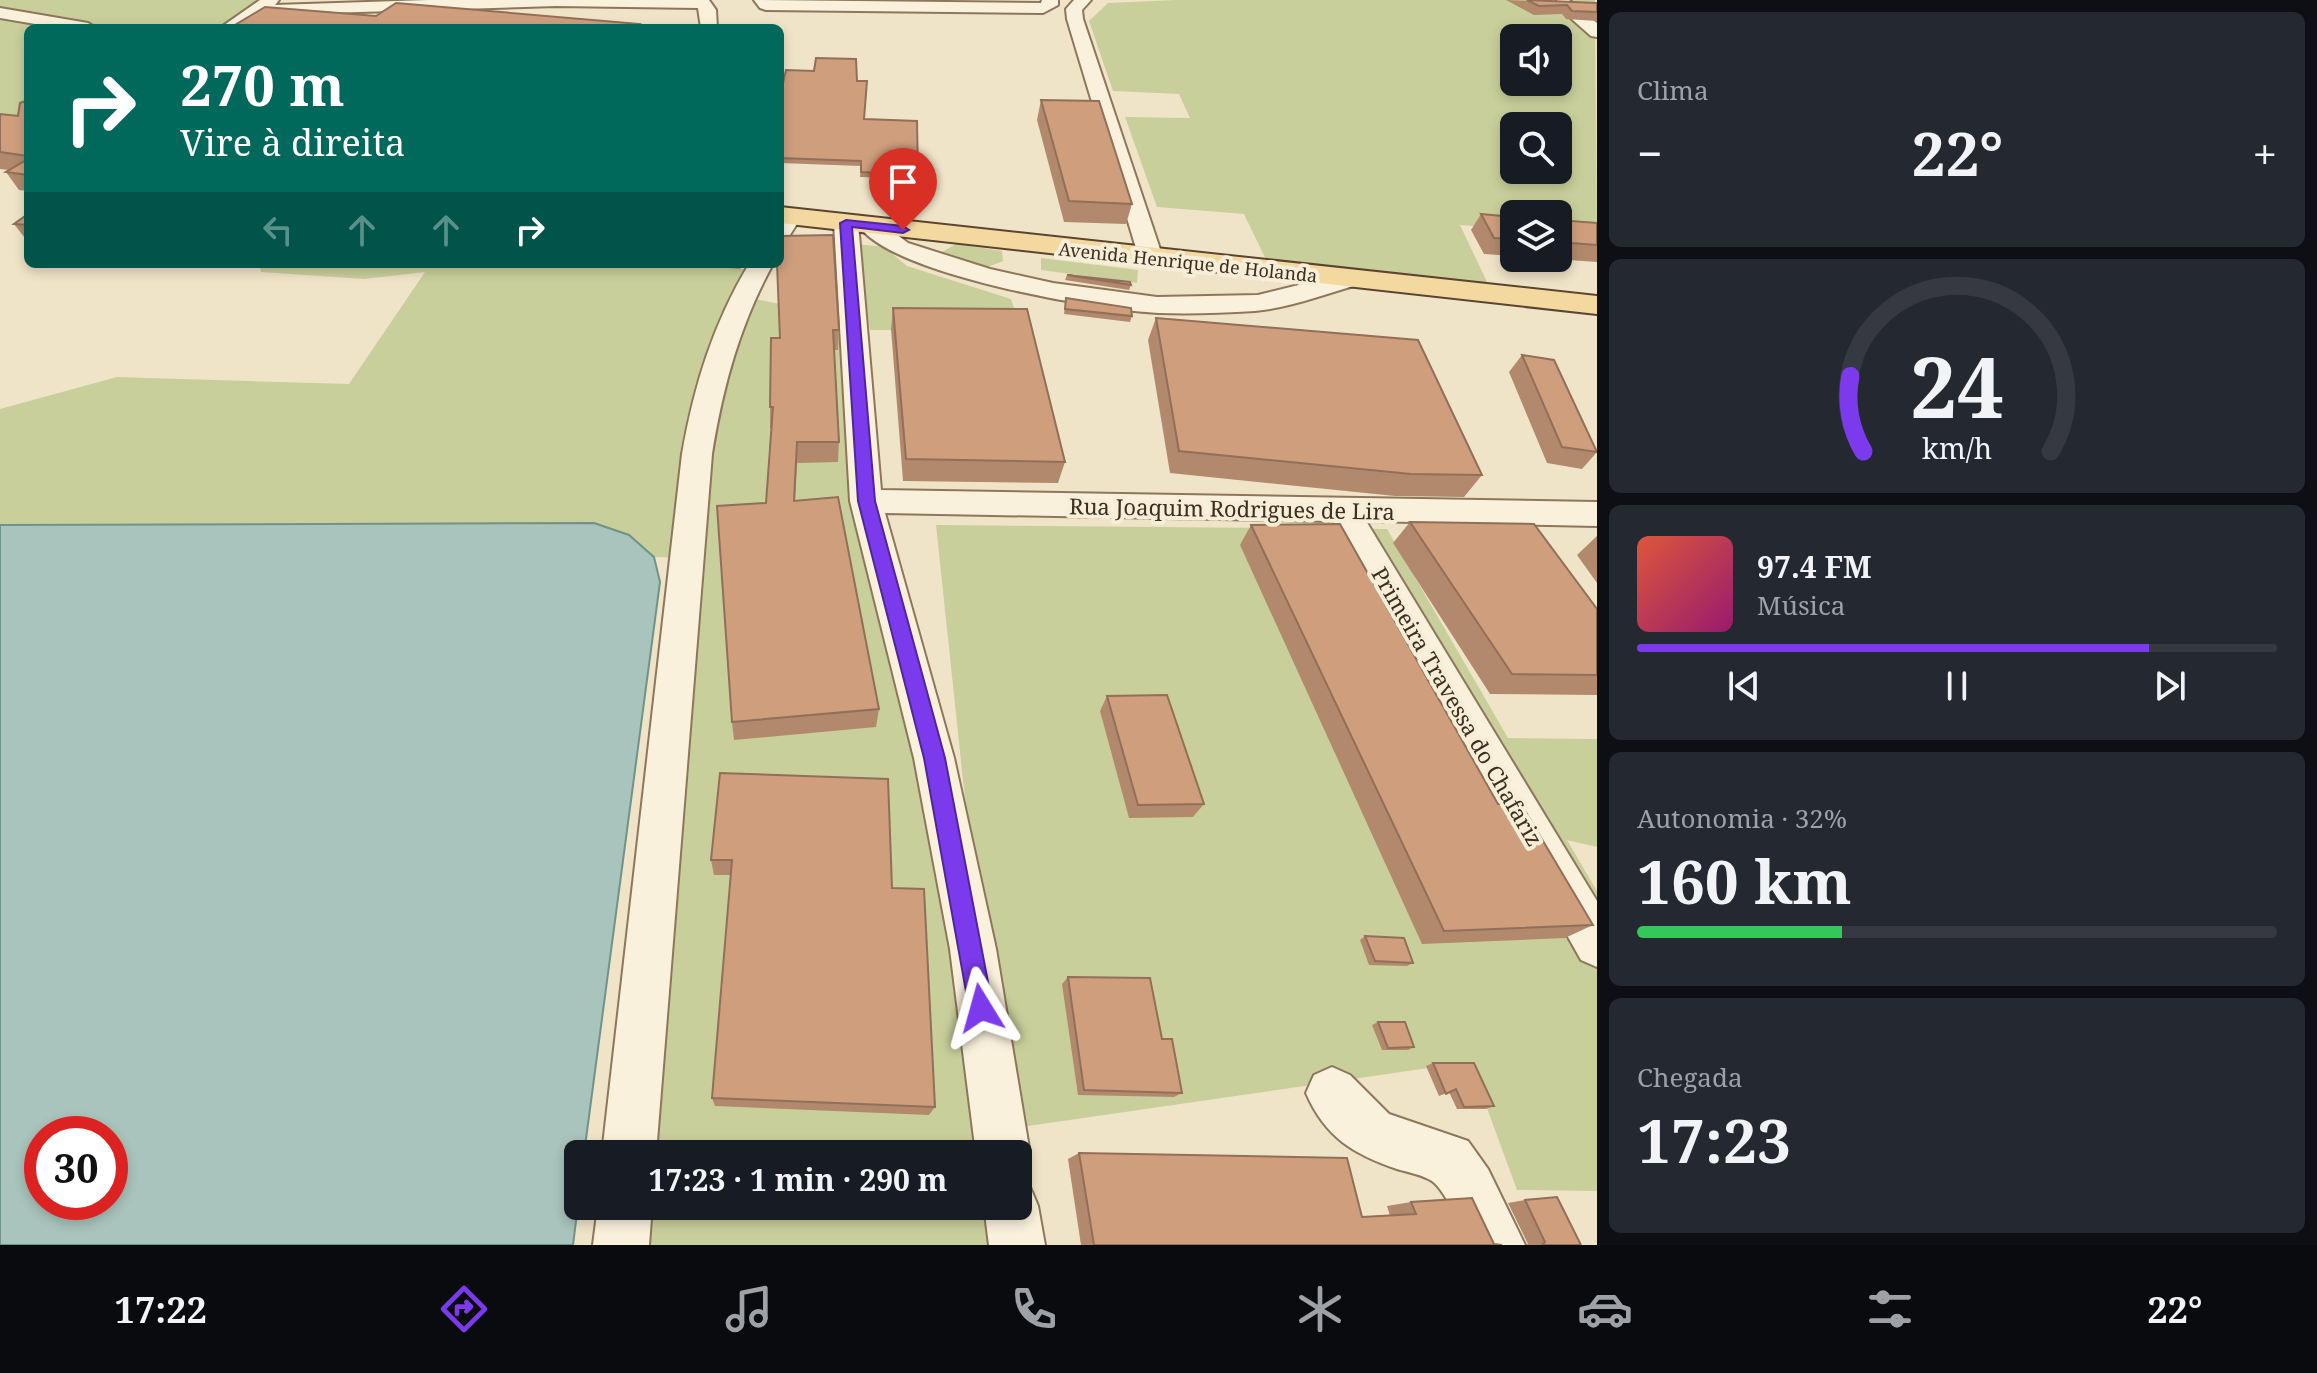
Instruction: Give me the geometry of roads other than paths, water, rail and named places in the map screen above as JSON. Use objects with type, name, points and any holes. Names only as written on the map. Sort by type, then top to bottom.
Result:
[{"type":"main road","name":"Avenida Henrique de Holanda","points":[[784,221],[859,225],[1597,305]]},
{"type":"street","points":[[234,24],[271,0]]},
{"type":"street","points":[[757,2],[1043,8],[1050,5],[1050,0]]},
{"type":"street","points":[[1083,0],[1074,9],[1075,19],[1151,258]]},
{"type":"street","points":[[490,14],[710,3],[709,24]]},
{"type":"street","points":[[1597,5],[1556,3],[1597,32]]},
{"type":"street","points":[[256,10],[677,5]]},
{"type":"street","points":[[663,20],[678,20],[677,5]]},
{"type":"street","points":[[362,7],[490,14],[537,20]]},
{"type":"street","points":[[252,24],[298,9]]},
{"type":"street","points":[[0,13],[64,24]]},
{"type":"street","points":[[0,25],[24,28]]},
{"type":"street","points":[[859,225],[900,248],[983,275],[1053,291],[1157,305],[1258,303],[1352,279]]},
{"type":"street","points":[[859,225],[866,501],[934,758],[973,949],[1001,1140]]},
{"type":"street","points":[[630,1140],[697,454],[707,389],[726,331],[759,268]]},
{"type":"street","name":"Rua Joaquim Rodrigues de Lira","points":[[866,501],[1597,514]]},
{"type":"street","name":"Primeira Travessa do Chafariz","points":[[1343,510],[1597,944]]},
{"type":"street","points":[[1332,1093],[1365,1130],[1449,1160],[1458,1170],[1497,1245]]},
{"type":"street","points":[[621,1245],[624,1220]]},
{"type":"street","points":[[1013,1220],[1017,1245]]},
{"type":"water","points":[[594,523],[629,535],[654,557],[660,582],[586,1140],[564,1140],[564,1220],[576,1220],[573,1245],[0,1245],[0,525]]}]
